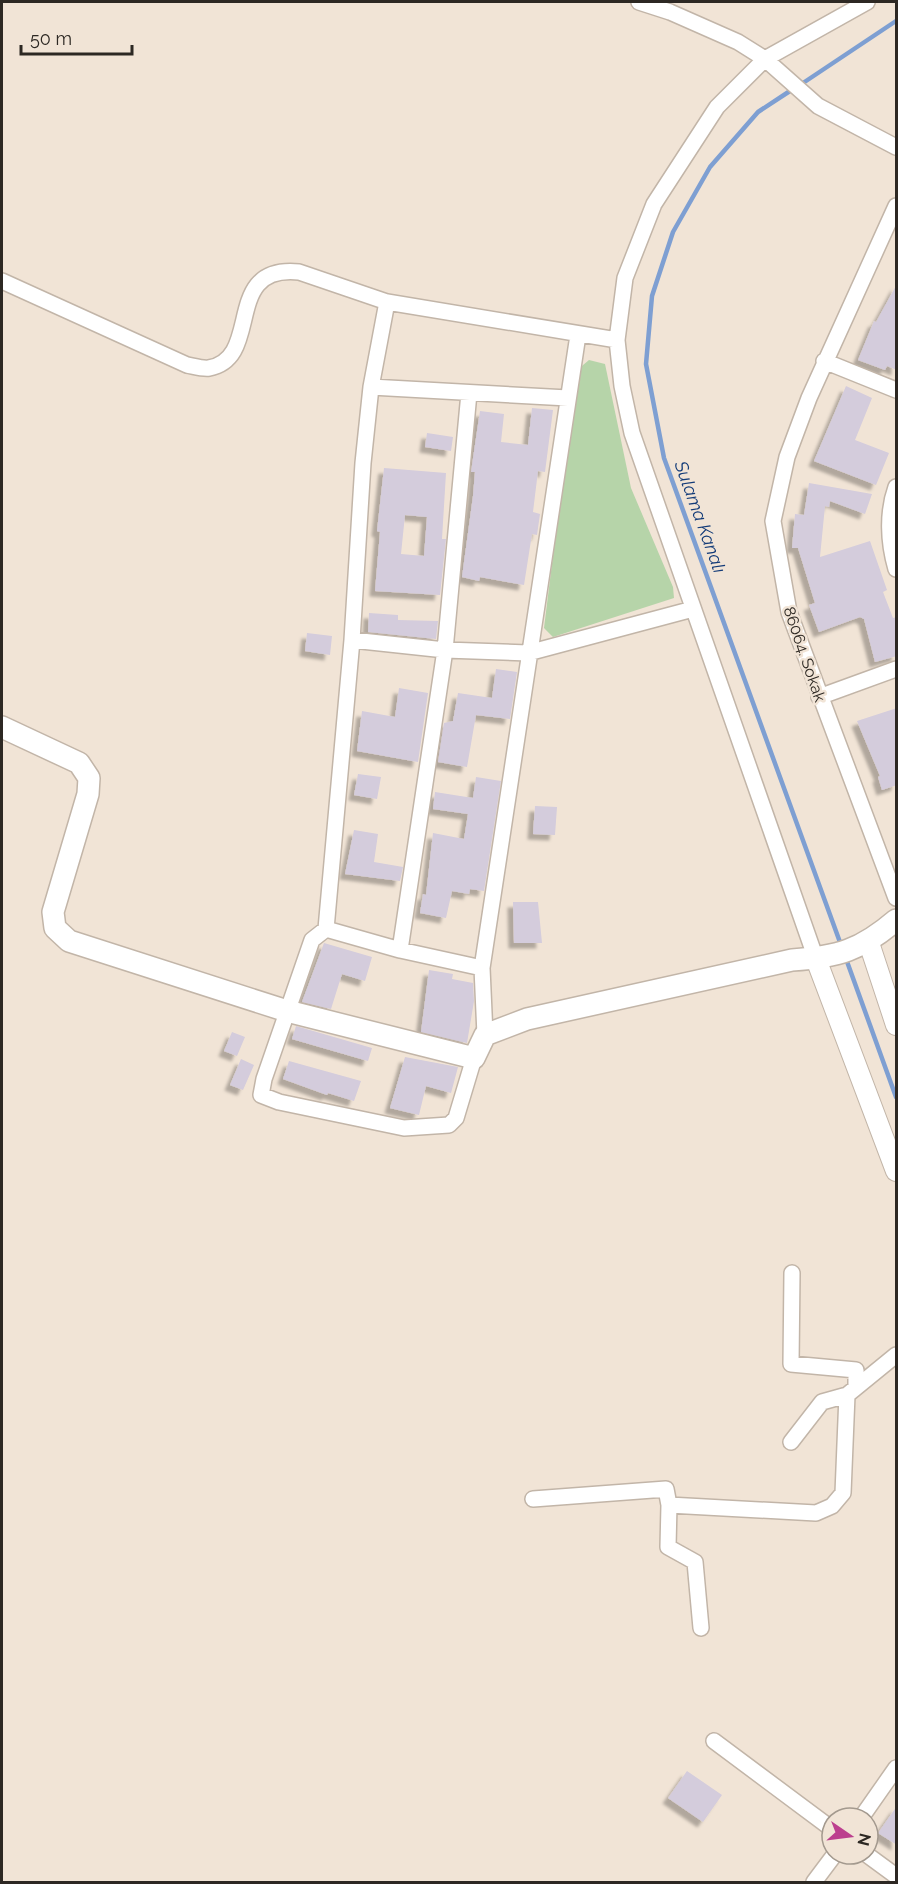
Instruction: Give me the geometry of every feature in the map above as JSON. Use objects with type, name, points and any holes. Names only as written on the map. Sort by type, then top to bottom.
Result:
[{"type":"main road","points":[[2,727],[80,763],[89,778],[88,794],[53,912],[55,928],[69,940],[287,1011],[474,1058],[485,1035],[527,1019],[792,960],[822,958],[864,944],[897,920]]},
{"type":"street","points":[[639,2],[670,12],[738,42],[765,59],[779,74],[818,106],[897,147]]},
{"type":"street","points":[[867,2],[765,59],[717,107],[654,204],[625,278],[617,340],[622,386],[632,433],[693,609],[822,958],[897,1172]]},
{"type":"street","name":"86064. Sokak","points":[[897,206],[824,361],[787,457],[773,521],[789,612],[819,697],[897,898]]},
{"type":"street","points":[[2,281],[186,365],[208,368],[226,361],[234,352],[250,296],[257,283],[269,274],[284,270],[299,272],[387,302],[617,340]]},
{"type":"street","points":[[387,302],[372,387],[363,463],[352,639],[326,929],[312,940],[264,1079],[261,1095],[279,1102],[404,1128],[449,1125],[456,1118],[474,1058]]},
{"type":"street","points":[[485,1035],[482,968],[578,335]]},
{"type":"street","points":[[824,361],[897,390]]},
{"type":"street","points":[[372,387],[568,398]]},
{"type":"street","points":[[400,950],[445,650],[469,393]]},
{"type":"street","points":[[897,487],[889,507],[893,557],[897,568]]},
{"type":"street","points":[[352,639],[445,650],[528,653],[693,609]]},
{"type":"street","points":[[819,697],[897,669]]},
{"type":"street","points":[[326,929],[400,950],[482,968]]},
{"type":"street","points":[[864,944],[897,1025]]},
{"type":"street","points":[[669,1505],[816,1514],[832,1506],[843,1493],[856,1370],[791,1364],[792,1273]]},
{"type":"street","points":[[791,1442],[822,1402],[852,1391],[897,1355]]},
{"type":"street","points":[[533,1499],[666,1489],[669,1505],[668,1547],[695,1562],[700,1628]]},
{"type":"street","points":[[714,1741],[820,1820]]},
{"type":"street","points":[[870,1806],[897,1768]]},
{"type":"street","points":[[880,1864],[897,1876]]},
{"type":"street","points":[[813,1882],[826,1866]]},
{"type":"green space","points":[[589,360],[605,364],[631,488],[673,587],[674,598],[553,637],[544,628],[576,371]]},
{"type":"building","points":[[897,284],[897,370],[887,366],[885,370],[858,360],[874,321],[876,322]]},
{"type":"building","points":[[846,386],[872,398],[855,440],[889,453],[876,485],[814,461]]},
{"type":"building","points":[[532,408],[553,410],[545,472],[538,471],[533,512],[540,514],[537,535],[532,534],[524,585],[480,577],[479,581],[462,577],[473,496],[475,472],[471,472],[480,411],[504,414],[501,442],[528,445]]},
{"type":"building","points":[[427,433],[453,437],[451,451],[425,447]]},
{"type":"building","points":[[384,468],[446,473],[442,539],[446,539],[440,595],[375,591],[380,532],[377,531]],"holes":[[[405,515],[427,517],[424,556],[401,554]]]},
{"type":"building","points":[[809,483],[872,494],[865,514],[830,501],[829,507],[825,506],[820,557],[870,541],[887,590],[883,592],[893,618],[897,617],[897,656],[875,662],[864,619],[860,617],[819,632],[809,605],[815,603],[798,548],[792,548],[795,514],[804,515]]},
{"type":"building","points":[[369,613],[398,615],[398,620],[438,621],[436,639],[368,632]]},
{"type":"building","points":[[307,633],[332,636],[330,655],[305,651]]},
{"type":"building","points":[[496,669],[517,672],[510,719],[476,715],[467,767],[438,762],[444,723],[453,721],[458,693],[492,698]]},
{"type":"building","points":[[399,688],[428,693],[418,762],[357,751],[362,711],[395,717]]},
{"type":"building","points":[[897,708],[897,785],[882,790],[878,777],[880,776],[857,721]]},
{"type":"building","points":[[358,774],[381,777],[377,799],[354,795]]},
{"type":"building","points":[[476,777],[501,781],[484,891],[470,889],[469,894],[452,891],[446,918],[420,913],[423,894],[426,895],[433,833],[464,839],[468,814],[433,809],[435,792],[473,798]]},
{"type":"building","points":[[535,806],[557,807],[555,835],[533,834]]},
{"type":"building","points":[[354,830],[378,834],[374,862],[403,867],[400,881],[345,874]]},
{"type":"building","points":[[513,902],[538,902],[542,943],[514,943]]},
{"type":"building","points":[[324,943],[372,957],[365,981],[342,974],[331,1009],[302,1002]]},
{"type":"building","points":[[429,970],[453,974],[452,979],[473,983],[474,1001],[467,1043],[421,1032]]},
{"type":"building","points":[[296,1026],[372,1048],[368,1061],[292,1039]]},
{"type":"building","points":[[232,1032],[245,1037],[237,1056],[224,1051]]},
{"type":"building","points":[[405,1057],[458,1067],[451,1093],[426,1086],[419,1115],[390,1108]]},
{"type":"building","points":[[241,1059],[254,1065],[243,1090],[230,1085]]},
{"type":"building","points":[[289,1061],[361,1081],[354,1101],[328,1093],[327,1095],[283,1079]]},
{"type":"building","points":[[687,1771],[722,1795],[703,1822],[668,1798]]},
{"type":"building","points":[[897,1806],[897,1845],[880,1834],[880,1830]]},
{"type":"waterway","name":"Sulama Kanalı","points":[[800,85],[896,21]]},
{"type":"waterway","name":"Sulama Kanalı","points":[[793,89],[758,112],[710,167],[673,232],[652,296],[646,364],[664,458],[841,945]]},
{"type":"waterway","name":"Sulama Kanalı","points":[[845,956],[896,1097]]}]
